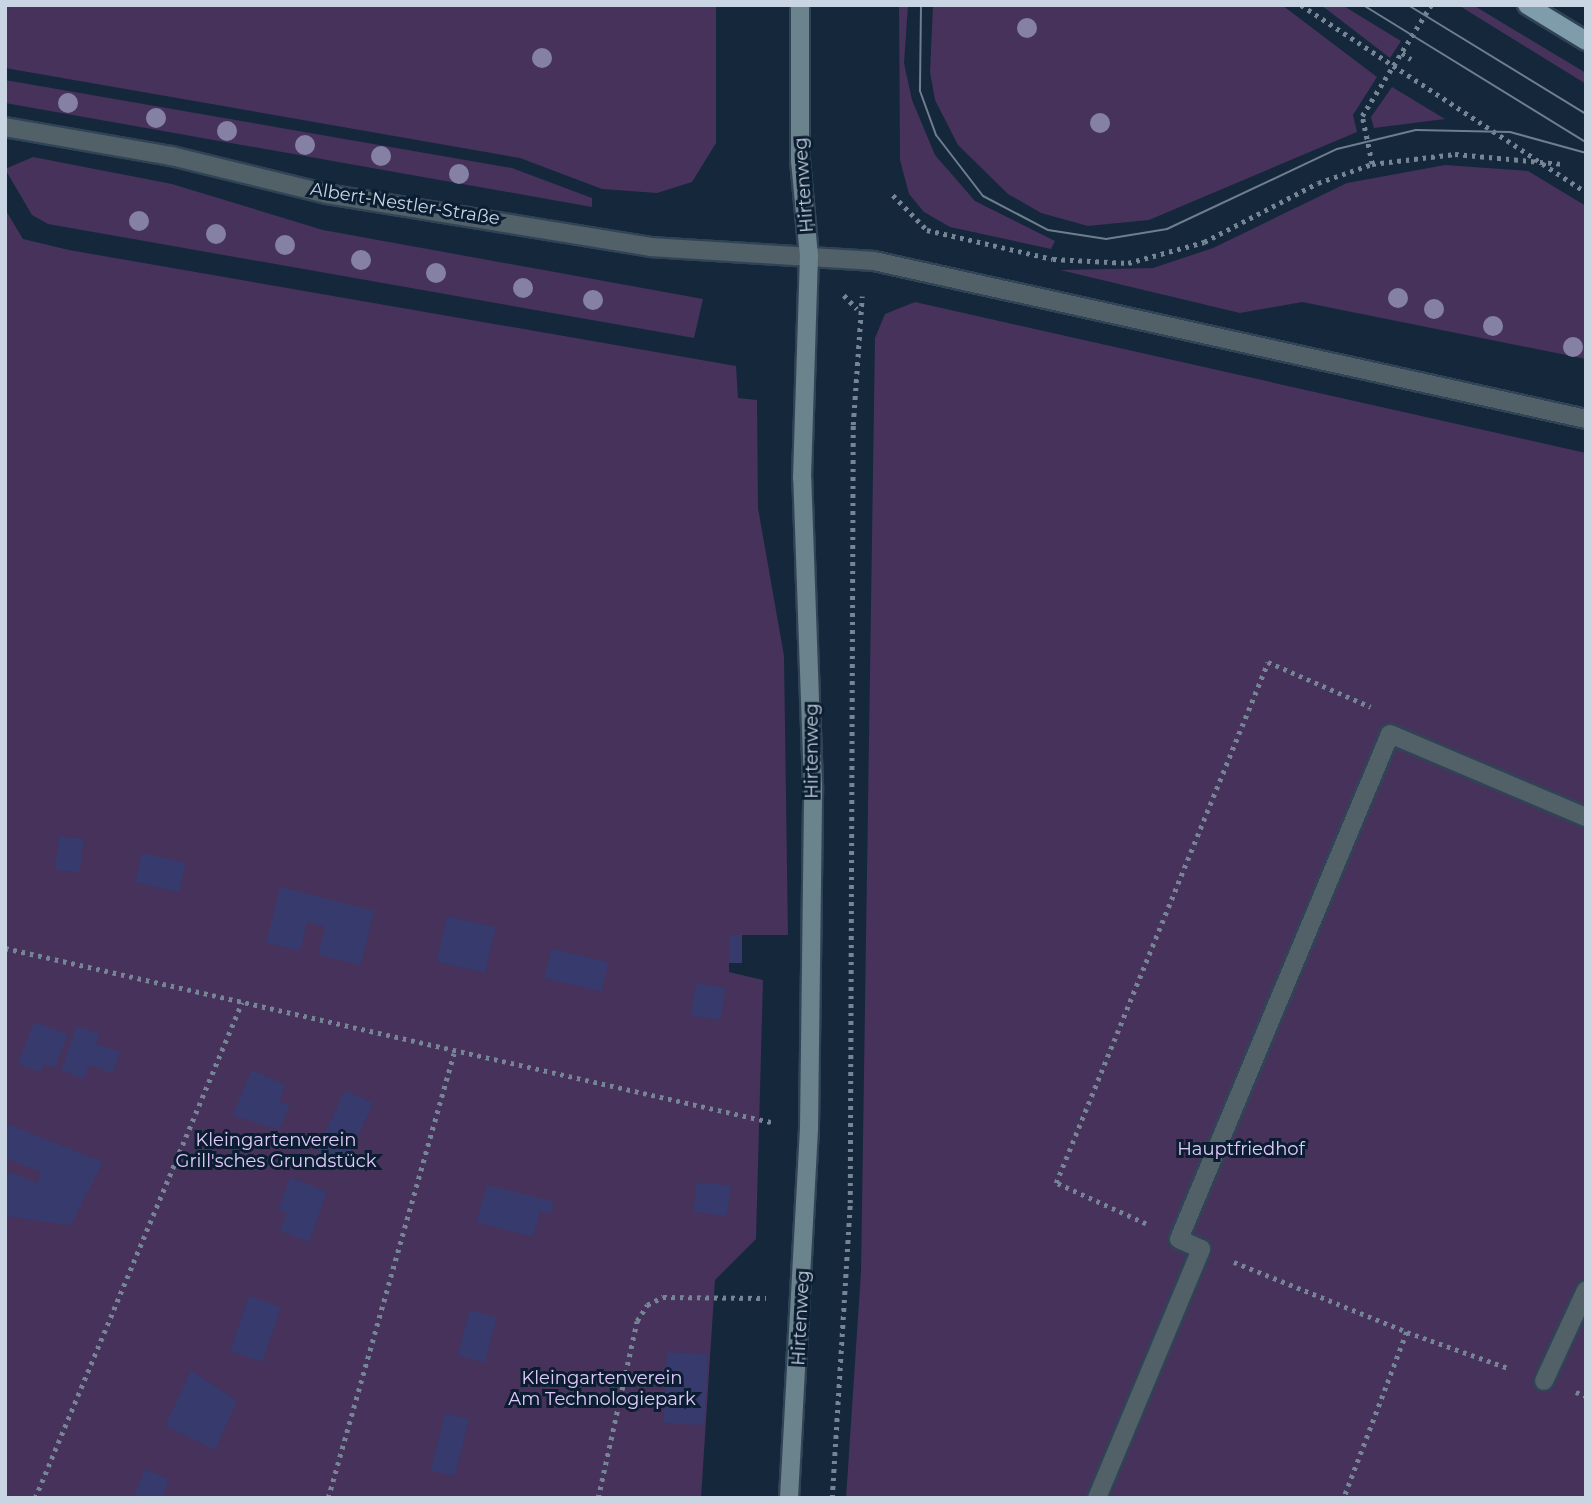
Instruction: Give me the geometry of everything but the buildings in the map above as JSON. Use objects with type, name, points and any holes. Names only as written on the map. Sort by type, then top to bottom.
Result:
[{"type":"main road","points":[[1527,5],[1586,41]]},
{"type":"street","name":"Hirtenweg","points":[[789,1498],[803,1300],[813,786],[802,478],[808,256],[800,161],[800,5]]},
{"type":"street","name":"Albert-Nestler-Straße","points":[[5,127],[171,156],[327,194],[651,247],[808,256],[992,286],[1586,419]]},
{"type":"street","points":[[1097,1498],[1201,1249],[1179,1239],[1390,734],[1586,817]]},
{"type":"street","points":[[1544,1381],[1586,1290]]},
{"type":"path","points":[[1301,5],[1392,71],[1586,192]]},
{"type":"path","points":[[1372,164],[1362,116],[1431,5]]},
{"type":"path","points":[[1402,53],[1411,59]]},
{"type":"path","points":[[893,195],[927,230],[1052,259],[1128,263],[1204,242],[1318,183],[1372,164],[1455,154],[1562,164]]},
{"type":"path","points":[[855,390],[857,310]]},
{"type":"path","points":[[1179,1239],[1056,1183],[1268,662],[1386,713],[1390,734]]},
{"type":"path","points":[[5,948],[454,1053],[760,1120]]},
{"type":"path","points":[[36,1498],[242,1002]]},
{"type":"path","points":[[328,1498],[454,1053]]},
{"type":"path","points":[[1201,1249],[1406,1332],[1544,1381]]},
{"type":"path","points":[[598,1498],[637,1321],[647,1305],[663,1297],[803,1300]]},
{"type":"path","points":[[1344,1498],[1406,1332]]},
{"type":"green space","points":[[5,5],[716,5],[716,143],[692,182],[657,193],[602,189],[520,158],[5,68]]},
{"type":"green space","points":[[899,5],[908,5],[904,63],[912,100],[935,155],[975,201],[1055,241],[1051,249],[950,227],[924,212],[909,194],[900,160]]},
{"type":"green space","points":[[933,5],[1282,5],[1377,77],[1353,115],[1357,132],[1149,220],[1088,226],[1041,213],[1008,194],[958,145],[935,100],[930,72]]},
{"type":"green space","points":[[1321,5],[1342,5],[1401,41],[1390,58]]},
{"type":"green space","points":[[1458,5],[1473,5],[1586,73],[1586,84]]},
{"type":"green space","points":[[5,80],[512,168],[592,198],[592,207],[5,103]]},
{"type":"green space","points":[[1392,87],[1445,119],[1374,128],[1371,117]]},
{"type":"green space","points":[[33,157],[172,184],[323,230],[703,299],[694,338],[48,224],[32,215],[5,169]]},
{"type":"green space","points":[[1445,165],[1528,171],[1586,206],[1586,359],[1302,302],[1240,313],[1060,270],[1153,268],[1213,248],[1347,183]]},
{"type":"green space","points":[[5,209],[23,239],[69,250],[736,366],[738,398],[757,400],[758,508],[784,656],[788,935],[729,935],[729,972],[763,980],[756,1239],[715,1280],[701,1498],[5,1498]]},
{"type":"green space","name":"Hauptfriedhof","points":[[915,302],[1586,453],[1586,1498],[846,1498],[861,1272],[875,338],[885,314]]},
{"type":"tram line","points":[[921,5],[920,91],[936,135],[983,196],[1048,230],[1106,239],[1167,229],[1337,149],[1416,130],[1510,132],[1586,153]]},
{"type":"tram line","points":[[1363,5],[1586,142]]},
{"type":"tram line","points":[[1408,5],[1586,114]]},
{"type":"park label","name":"Kleingartenverein Grill'sches Grundstück","points":[[276,1151]]},
{"type":"park label","name":"Kleingartenverein Am Technologiepark","points":[[602,1389]]}]
